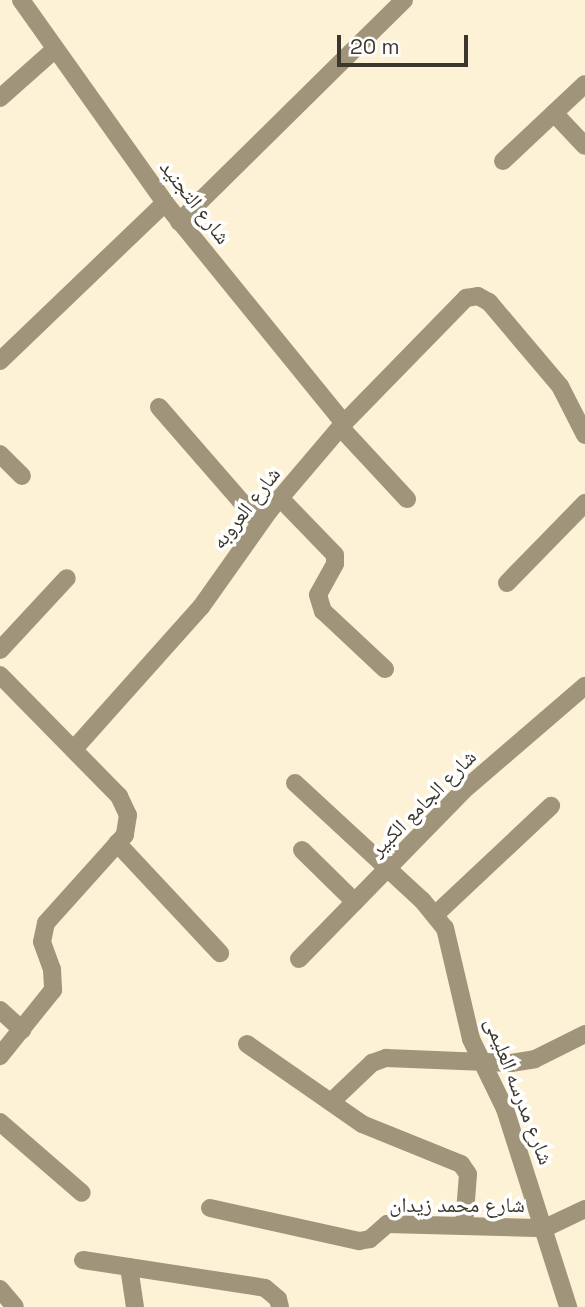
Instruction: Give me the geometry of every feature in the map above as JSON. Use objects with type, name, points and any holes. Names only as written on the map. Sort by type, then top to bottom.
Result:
[{"type":"street","name":"شارع التجنيد","points":[[21,0],[54,50],[179,222],[343,425],[407,499]]},
{"type":"street","points":[[179,222],[404,0]]},
{"type":"street","points":[[0,98],[54,50]]},
{"type":"street","points":[[503,161],[585,84]]},
{"type":"street","points":[[554,113],[585,146]]},
{"type":"street","points":[[0,361],[165,203]]},
{"type":"street","name":"شارع العروبه","points":[[74,749],[201,607],[260,523],[343,425],[462,302],[478,296],[489,302],[560,386],[585,435]]},
{"type":"street","points":[[159,407],[260,523]]},
{"type":"street","points":[[0,454],[22,476]]},
{"type":"street","points":[[280,498],[335,555],[335,564],[318,595],[323,611],[385,669]]},
{"type":"street","points":[[507,583],[585,503]]},
{"type":"street","points":[[0,650],[67,578]]},
{"type":"street","points":[[0,675],[119,796],[128,824],[117,843],[46,923],[42,942],[52,969],[53,990],[0,1056]]},
{"type":"street","name":"شارع الجامع الكبير","points":[[299,959],[464,790],[585,686]]},
{"type":"street","name":"شارع مدرسه العليمى","points":[[295,783],[436,914],[452,946],[467,1022],[505,1109],[545,1227],[568,1307]]},
{"type":"street","points":[[436,914],[551,806]]},
{"type":"street","points":[[117,843],[220,953]]},
{"type":"street","points":[[302,850],[355,902]]},
{"type":"street","points":[[0,1010],[22,1030]]},
{"type":"street","points":[[331,1102],[372,1063],[386,1058],[483,1063],[535,1059],[585,1034]]},
{"type":"street","points":[[247,1044],[362,1124],[464,1167],[468,1174],[464,1226]]},
{"type":"street","points":[[0,1122],[82,1193]]},
{"type":"street","name":"شارع محمد زيدان","points":[[210,1208],[359,1241],[370,1240],[387,1224],[545,1227]]},
{"type":"street","points":[[545,1227],[585,1209]]},
{"type":"street","points":[[83,1260],[265,1288],[278,1299],[280,1307]]},
{"type":"street","points":[[129,1267],[135,1307]]},
{"type":"street","points":[[0,1289],[15,1307]]}]
